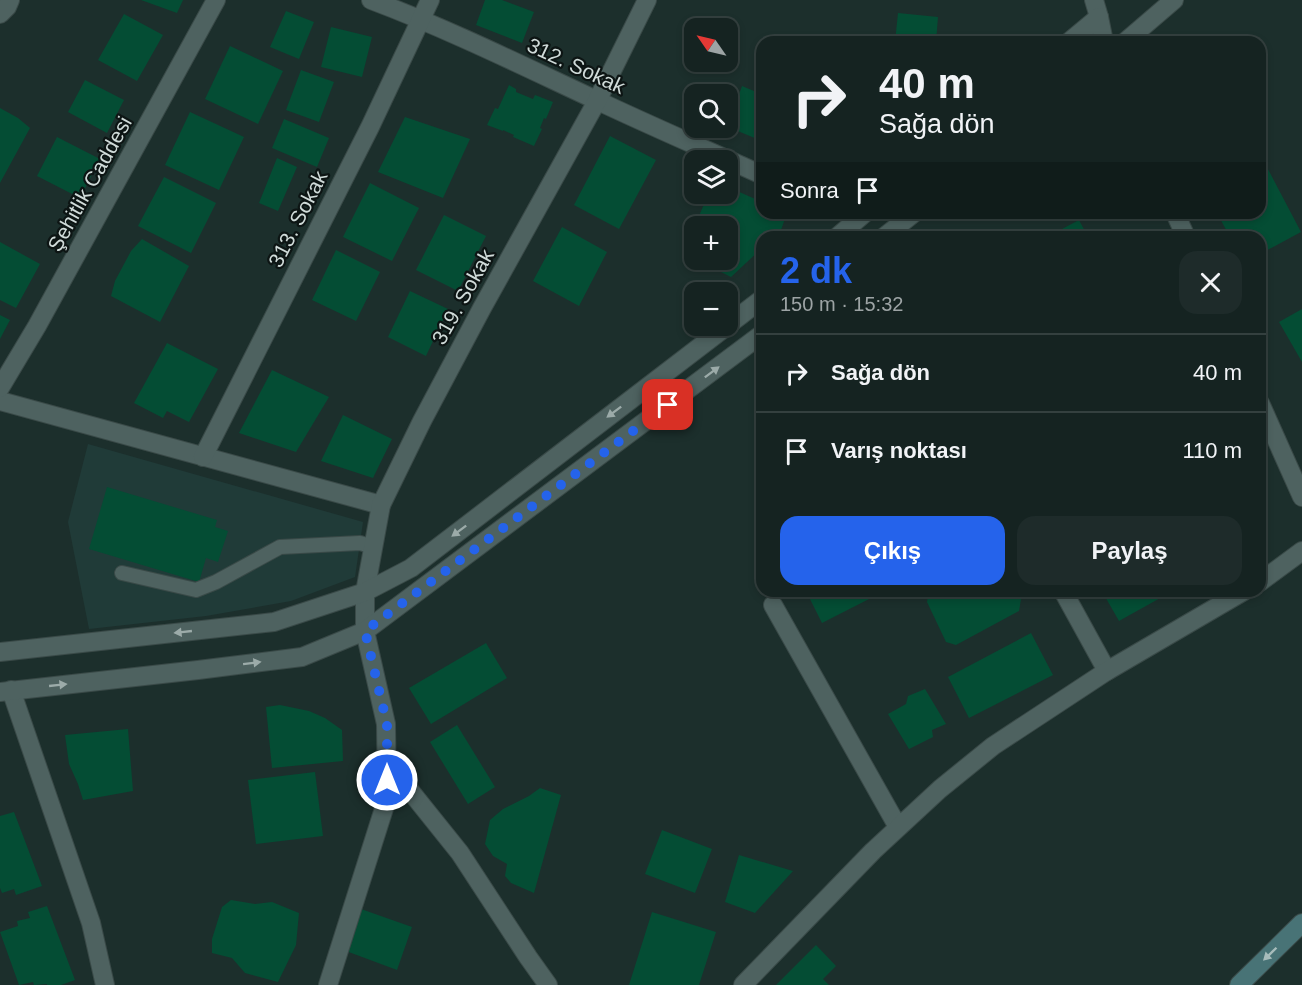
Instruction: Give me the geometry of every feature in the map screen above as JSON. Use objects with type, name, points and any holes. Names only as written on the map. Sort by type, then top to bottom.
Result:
[{"type":"main road","points":[[1239,985],[1302,923]]},
{"type":"street","points":[[0,14],[10,0]]},
{"type":"street","name":"Şehitlik Caddesi","points":[[0,388],[38,326],[216,0]]},
{"type":"street","name":"312. Sokak","points":[[371,0],[421,19],[756,172]]},
{"type":"street","name":"313. Sokak","points":[[203,457],[370,127],[430,0]]},
{"type":"street","name":"319. Sokak","points":[[328,985],[387,798],[387,724],[365,631],[365,592],[381,505],[422,421],[597,101],[647,0]]},
{"type":"street","points":[[1132,36],[1174,0]]},
{"type":"street","points":[[1074,36],[1097,8]]},
{"type":"street","points":[[1097,8],[1103,36]]},
{"type":"street","points":[[843,231],[854,219]]},
{"type":"street","points":[[892,231],[906,219]]},
{"type":"street","points":[[738,317],[756,303]]},
{"type":"street","points":[[0,652],[274,622],[365,592],[411,568],[713,336]]},
{"type":"street","points":[[105,985],[91,923],[5,691],[302,657],[365,631],[756,338]]},
{"type":"street","points":[[0,400],[381,505]]},
{"type":"street","points":[[1266,416],[1302,497]]},
{"type":"street","points":[[1266,578],[1302,551]]},
{"type":"street","points":[[1066,597],[1107,671]]},
{"type":"street","points":[[743,985],[898,827],[993,746],[1107,671],[1234,597]]},
{"type":"street","points":[[773,605],[898,827]]},
{"type":"street","points":[[387,762],[460,853],[548,985]]},
{"type":"lane","points":[[122,573],[196,591],[280,547],[360,543],[374,547]]},
{"type":"shaded area","points":[[88,444],[363,522],[355,577],[291,601],[206,616],[89,629],[68,522]]},
{"type":"building","points":[[141,0],[183,0],[177,13]]},
{"type":"building","points":[[485,0],[502,0],[534,12],[522,43],[476,25]]},
{"type":"building","points":[[286,11],[314,22],[299,59],[270,47]]},
{"type":"building","points":[[898,13],[938,17],[936,36],[896,36]]},
{"type":"building","points":[[124,14],[163,35],[137,81],[98,60]]},
{"type":"building","points":[[331,27],[372,37],[362,77],[321,67]]},
{"type":"building","points":[[230,46],[283,71],[258,124],[205,99]]},
{"type":"building","points":[[301,70],[334,82],[319,122],[286,110]]},
{"type":"building","points":[[85,80],[124,100],[107,133],[68,112]]},
{"type":"building","points":[[509,85],[516,89],[516,92],[533,99],[535,95],[553,102],[546,119],[544,118],[540,128],[542,129],[534,146],[503,130],[487,125],[495,108],[498,109]]},
{"type":"building","points":[[742,86],[754,91],[756,86],[756,139],[738,131],[738,97]]},
{"type":"building","points":[[0,108],[30,128],[0,183]]},
{"type":"building","points":[[190,112],[244,137],[219,190],[165,165]]},
{"type":"building","points":[[405,117],[470,139],[443,198],[378,172]]},
{"type":"building","points":[[284,119],[329,138],[317,167],[272,148]]},
{"type":"building","points":[[610,136],[656,160],[619,229],[574,205]]},
{"type":"building","points":[[57,137],[100,159],[80,198],[37,176]]},
{"type":"building","points":[[277,158],[297,167],[278,211],[259,203]]},
{"type":"building","points":[[1266,165],[1301,232],[1266,251],[1266,231],[1227,231],[1220,219],[1266,219]]},
{"type":"building","points":[[164,177],[216,203],[191,253],[138,226]]},
{"type":"building","points":[[370,183],[419,208],[392,261],[343,237]]},
{"type":"building","points":[[738,191],[756,199],[756,219],[785,219],[780,231],[756,231],[756,254],[731,277],[717,270],[738,270],[738,216],[699,216],[704,204],[738,204]]},
{"type":"building","points":[[444,215],[486,236],[458,291],[416,270]]},
{"type":"building","points":[[1079,220],[1085,231],[1058,231]]},
{"type":"building","points":[[562,227],[607,252],[579,306],[533,281]]},
{"type":"building","points":[[142,239],[189,266],[160,322],[111,296],[115,281],[131,251]]},
{"type":"building","points":[[0,242],[40,264],[16,308],[0,300]]},
{"type":"building","points":[[336,250],[380,272],[356,321],[312,300]]},
{"type":"building","points":[[410,291],[448,309],[426,356],[388,337]]},
{"type":"building","points":[[1302,309],[1302,362],[1279,322]]},
{"type":"building","points":[[0,315],[10,320],[0,339]]},
{"type":"building","points":[[167,343],[218,369],[189,422],[167,411],[163,418],[134,403]]},
{"type":"building","points":[[272,370],[329,397],[296,452],[239,433]]},
{"type":"building","points":[[343,415],[392,439],[373,478],[321,461]]},
{"type":"building","points":[[107,487],[217,520],[215,527],[228,531],[218,562],[206,558],[199,582],[89,549]]},
{"type":"building","points":[[809,597],[873,597],[822,623]]},
{"type":"building","points":[[928,597],[1020,597],[1021,599],[1019,611],[956,645],[946,642],[927,602]]},
{"type":"building","points":[[1105,597],[1162,597],[1119,621]]},
{"type":"building","points":[[1031,633],[1053,675],[969,718],[948,677]]},
{"type":"building","points":[[486,643],[507,678],[431,724],[409,688]]},
{"type":"building","points":[[925,689],[946,724],[932,730],[933,737],[909,749],[888,714],[906,704],[908,696]]},
{"type":"building","points":[[280,705],[309,711],[325,718],[342,730],[343,761],[272,768],[266,707]]},
{"type":"building","points":[[457,725],[495,787],[468,804],[430,742]]},
{"type":"building","points":[[128,729],[133,791],[83,800],[69,764],[65,735]]},
{"type":"building","points":[[315,772],[323,836],[256,844],[248,780]]},
{"type":"building","points":[[540,788],[561,795],[534,893],[511,883],[505,876],[507,864],[493,856],[485,844],[490,820],[503,809]]},
{"type":"building","points":[[14,812],[42,886],[16,895],[14,889],[2,893],[0,888],[0,816]]},
{"type":"building","points":[[662,830],[712,849],[695,893],[645,874]]},
{"type":"building","points":[[739,855],[793,871],[755,913],[725,902]]},
{"type":"building","points":[[231,900],[255,904],[272,902],[299,913],[296,945],[278,982],[245,973],[232,958],[212,953],[212,939],[222,907]]},
{"type":"building","points":[[47,906],[75,980],[61,985],[34,985],[33,982],[19,985],[0,932],[18,926],[17,921],[30,918],[28,912]]},
{"type":"building","points":[[361,909],[412,927],[397,970],[346,951]]},
{"type":"building","points":[[652,912],[716,932],[699,985],[629,985]]},
{"type":"building","points":[[816,945],[836,966],[823,979],[829,985],[776,985]]},
{"type":"route","points":[[387,780],[387,724],[365,631],[668,405]]}]
